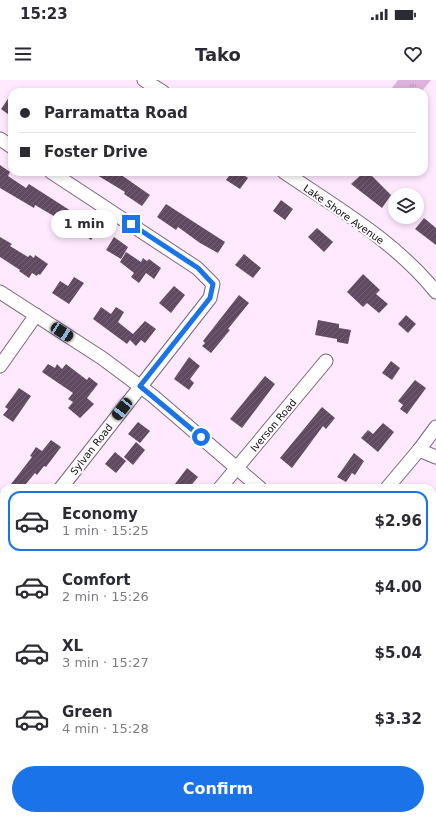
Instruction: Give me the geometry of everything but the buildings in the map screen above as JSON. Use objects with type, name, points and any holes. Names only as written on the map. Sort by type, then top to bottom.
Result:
[{"type":"street","points":[[144,80],[157,88]]},
{"type":"street","name":"Sylvan Road","points":[[57,176],[198,268],[213,284],[210,298],[64,484]]},
{"type":"street","name":"Lake Shore Avenue","points":[[290,176],[380,237],[428,282],[436,292]]},
{"type":"street","points":[[0,292],[102,358],[140,386],[255,484]]},
{"type":"street","points":[[0,366],[36,315]]},
{"type":"street","name":"Iverson Road","points":[[223,484],[326,361]]},
{"type":"street","points":[[390,484],[436,427]]},
{"type":"street","points":[[419,450],[436,457]]},
{"type":"green space","points":[[398,80],[431,80],[424,88],[392,88]]},
{"type":"route","points":[[131,224],[198,268],[213,284],[213,291],[210,298],[140,386],[201,437]]}]
